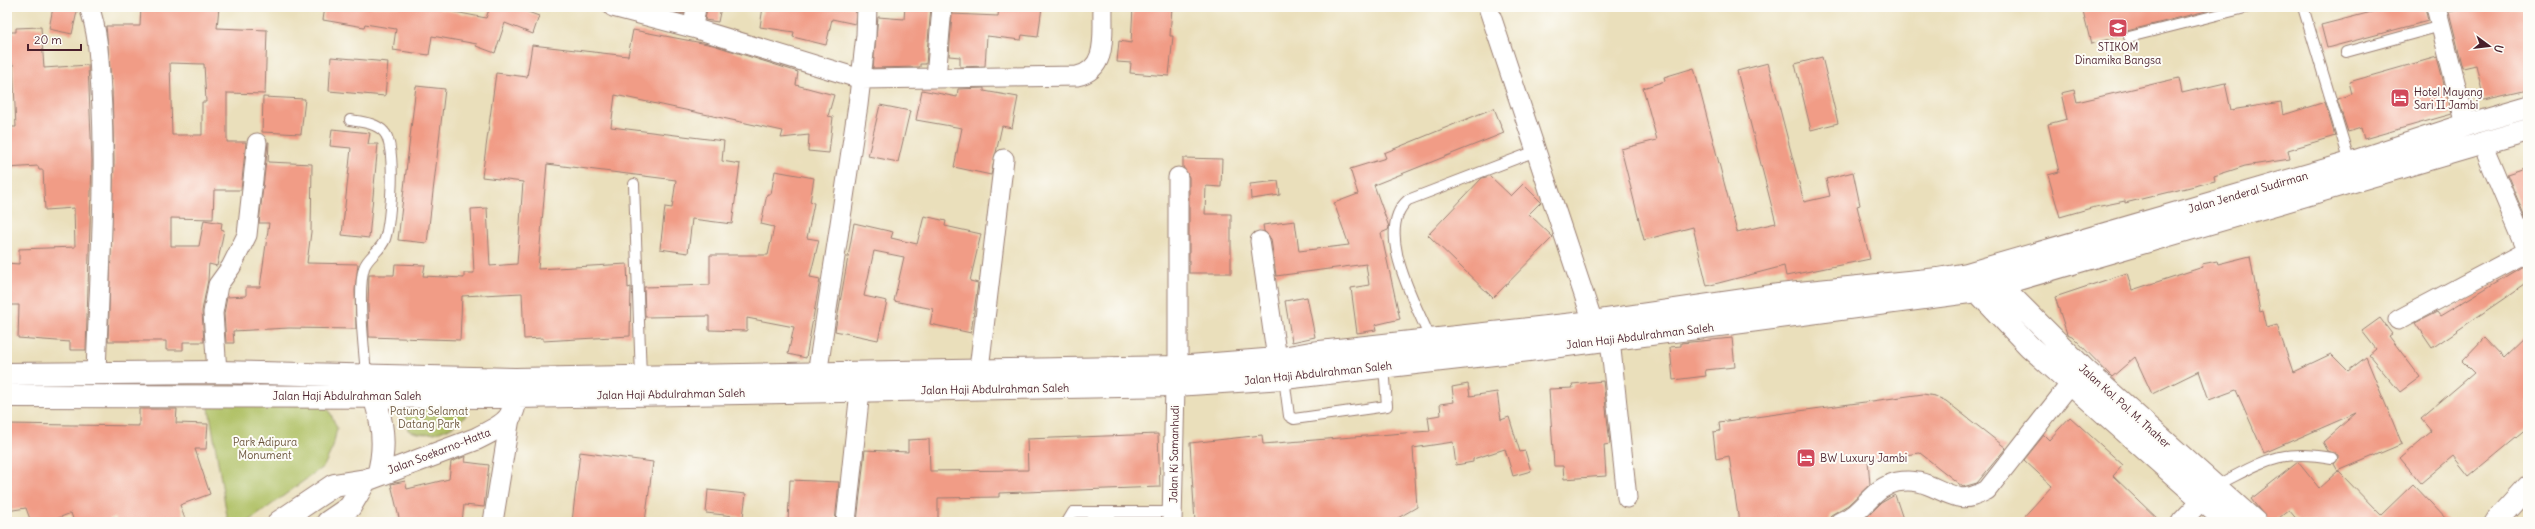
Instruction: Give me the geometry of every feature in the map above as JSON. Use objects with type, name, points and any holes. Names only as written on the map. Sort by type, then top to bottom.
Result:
[{"type":"main road","name":"Jalan Jenderal Sudirman","points":[[1996,276],[2466,125],[2528,107]]},
{"type":"main road","name":"Jalan Jenderal Sudirman","points":[[1972,282],[2528,130]]},
{"type":"main road","name":"Jalan Kol. Pol. M. Thaher","points":[[1996,276],[2085,370],[2208,493],[2227,522]]},
{"type":"main road","name":"Jalan Haji Abdulrahman Saleh","points":[[1280,369],[1430,338],[1593,322],[1779,295],[1938,279],[1972,282]]},
{"type":"main road","name":"Jalan Haji Abdulrahman Saleh","points":[[7,374],[217,372],[366,374],[516,388],[860,392],[1177,376],[1280,369],[1384,366],[1610,340],[1972,282]]},
{"type":"main road","name":"Jalan Kol. Pol. M. Thaher","points":[[1972,282],[2029,346],[2071,383],[2208,493],[2255,522]]},
{"type":"main road","points":[[1524,329],[1529,350]]},
{"type":"main road","name":"Jalan Haji Abdulrahman Saleh","points":[[7,396],[374,396],[516,388],[641,377],[817,375],[978,369],[1177,376]]},
{"type":"main road","points":[[328,522],[350,507],[383,460],[383,434],[381,417],[366,374]]},
{"type":"main road","points":[[510,418],[516,406],[516,388]]},
{"type":"main road","name":"Jalan Soekarno-Hatta","points":[[279,522],[334,485],[372,477],[476,439],[510,418]]},
{"type":"main road","points":[[2496,522],[2528,487]]},
{"type":"street","points":[[89,7],[95,22],[98,46],[103,130],[96,373]]},
{"type":"street","points":[[693,28],[696,7]]},
{"type":"street","points":[[817,375],[861,79],[866,35],[867,7]]},
{"type":"street","points":[[936,78],[942,7]]},
{"type":"street","points":[[620,8],[693,28],[861,79],[1077,76],[1086,74],[1100,60],[1103,7]]},
{"type":"street","points":[[1488,7],[1593,322]]},
{"type":"street","points":[[2436,7],[2466,125]]},
{"type":"street","points":[[217,372],[214,306],[218,285],[231,267],[247,235],[257,143]]},
{"type":"street","points":[[2398,320],[2528,252],[2482,143]]},
{"type":"street","points":[[978,369],[1004,160]]},
{"type":"street","name":"Jalan Ki Samanhudi","points":[[1172,517],[1177,376],[1178,177]]},
{"type":"street","points":[[1260,241],[1280,369]]},
{"type":"street","points":[[1610,340],[1627,498]]},
{"type":"street","points":[[1840,522],[1851,517],[1875,492],[1896,482],[1913,481],[1931,485],[1959,498],[1975,496],[1987,490],[2071,383]]},
{"type":"street","points":[[846,522],[860,392]]},
{"type":"street","points":[[493,522],[510,418]]},
{"type":"street","points":[[2181,522],[2208,493]]},
{"type":"lane","points":[[2129,37],[2249,7]]},
{"type":"lane","points":[[2303,7],[2350,163]]},
{"type":"lane","points":[[2346,52],[2442,26]]},
{"type":"lane","points":[[350,120],[379,127],[385,132],[390,145],[390,195],[385,239],[364,268],[362,281],[366,374]]},
{"type":"lane","points":[[1430,338],[1394,250],[1395,223],[1402,205],[1408,200],[1536,151]]},
{"type":"lane","points":[[634,184],[641,377]]},
{"type":"lane","points":[[1280,369],[1289,416],[1294,420],[1386,407],[1388,402],[1384,366]]},
{"type":"lane","points":[[2208,493],[2277,456],[2305,454],[2332,458]]},
{"type":"lane","points":[[1067,522],[1073,512],[1172,517]]},
{"type":"green space","name":"Park Adipura Monument","points":[[207,396],[315,402],[329,410],[337,428],[333,447],[324,466],[248,522],[228,522]]},
{"type":"green space","name":"Patung Selamat Datang Park","points":[[459,403],[465,408],[466,415],[461,421],[447,429],[439,432],[423,434],[408,430],[406,416],[411,404]]},
{"type":"building","points":[[53,7],[78,7],[72,34],[49,29]]},
{"type":"building","points":[[141,7],[219,7],[217,28],[267,30],[265,94],[227,93],[227,142],[246,142],[241,190],[214,190],[213,219],[171,218],[171,246],[199,246],[204,220],[222,223],[221,229],[224,230],[217,266],[209,264],[208,280],[202,311],[204,342],[183,342],[183,350],[166,350],[166,341],[108,341],[114,161],[112,90],[106,26],[140,26]],"holes":[[[170,63],[204,64],[206,102],[202,102],[202,135],[172,135]]]},
{"type":"building","points":[[325,7],[439,7],[439,9],[486,18],[490,7],[514,7],[539,16],[533,34],[505,23],[495,53],[476,46],[477,44],[432,36],[429,55],[393,50],[396,29],[365,24],[364,27],[323,20]]},
{"type":"building","points":[[677,7],[685,7],[684,14],[676,12]]},
{"type":"building","points":[[707,7],[721,7],[718,22],[705,20]]},
{"type":"building","points":[[763,7],[856,7],[855,24],[832,19],[826,45],[793,37],[794,32],[760,27]]},
{"type":"building","points":[[905,7],[931,7],[926,64],[920,64],[920,67],[873,68],[878,17],[904,19]]},
{"type":"building","points":[[999,7],[1042,7],[1038,37],[1022,35],[1021,40],[987,36],[985,66],[960,67],[960,57],[949,56],[952,14],[998,16]]},
{"type":"building","points":[[1133,7],[1172,7],[1170,36],[1173,36],[1169,76],[1130,73],[1131,63],[1117,62],[1119,41],[1131,43]]},
{"type":"building","name":"STIKOM Dinamika Bangsa","points":[[2103,7],[2210,7],[2210,10],[2127,31],[2123,35],[2091,44],[2083,12]]},
{"type":"building","points":[[2391,7],[2425,7],[2428,21],[2327,48],[2321,25]]},
{"type":"building","points":[[2472,7],[2528,7],[2528,90],[2484,100],[2476,65],[2463,68],[2449,12]]},
{"type":"building","points":[[41,27],[44,68],[88,65],[92,161],[86,350],[70,350],[70,342],[18,338],[19,305],[7,305],[7,263],[19,264],[19,249],[75,247],[74,208],[45,210],[43,170],[39,170],[38,166],[7,168],[7,127],[16,127],[13,64],[7,64],[7,32],[16,32],[16,28]]},
{"type":"building","points":[[633,30],[713,45],[798,72],[796,85],[834,95],[828,116],[833,117],[829,153],[808,151],[809,135],[781,138],[783,131],[615,95],[611,127],[724,141],[722,161],[740,164],[732,224],[692,219],[688,253],[660,249],[665,207],[672,208],[676,180],[547,164],[538,269],[627,264],[628,288],[631,287],[630,336],[543,341],[543,338],[524,339],[522,293],[462,296],[460,340],[369,337],[369,275],[394,275],[395,264],[425,265],[423,276],[464,278],[464,273],[474,273],[471,209],[487,208],[490,266],[517,264],[523,182],[482,177],[496,73],[527,77],[532,45],[628,56]]},
{"type":"building","points":[[331,57],[388,62],[385,96],[329,91]]},
{"type":"building","points":[[1822,57],[1838,123],[1811,130],[1795,64]]},
{"type":"building","name":"Hotel Mayang Sari II Jambi","points":[[2437,57],[2452,114],[2364,139],[2361,128],[2348,132],[2337,99],[2352,94],[2349,82]]},
{"type":"building","points":[[1768,63],[1804,202],[1830,196],[1826,179],[1853,172],[1860,205],[1857,206],[1870,259],[1786,276],[1784,266],[1707,286],[1693,227],[1644,240],[1621,149],[1657,140],[1643,88],[1665,81],[1664,77],[1694,68],[1737,232],[1776,223],[1737,71]]},
{"type":"building","points":[[2179,78],[2182,93],[2225,83],[2231,110],[2281,102],[2283,115],[2325,102],[2335,136],[2288,150],[2290,159],[2245,166],[2214,176],[2215,181],[2125,203],[2125,201],[2091,208],[2060,217],[2048,175],[2059,172],[2048,124],[2067,119],[2061,93],[2074,90],[2077,102]]},
{"type":"building","points":[[416,86],[445,89],[427,243],[398,240]]},
{"type":"building","points":[[984,88],[984,91],[1018,97],[1012,128],[1002,126],[991,175],[954,167],[962,128],[916,120],[922,90],[957,97],[958,89]]},
{"type":"building","points":[[263,97],[305,99],[301,134],[262,132]]},
{"type":"building","points":[[880,105],[910,111],[898,162],[868,156]]},
{"type":"building","points":[[1494,108],[1504,133],[1374,185],[1389,227],[1388,230],[1381,233],[1400,319],[1375,325],[1376,330],[1357,333],[1351,288],[1369,285],[1366,264],[1276,276],[1271,239],[1264,231],[1263,225],[1295,221],[1299,251],[1349,245],[1334,203],[1358,194],[1350,169],[1386,158],[1384,153]]},
{"type":"building","points":[[332,129],[370,133],[368,144],[378,144],[369,238],[342,235],[351,148],[330,146]]},
{"type":"building","points":[[268,142],[268,162],[312,164],[311,232],[307,263],[358,264],[355,290],[356,329],[289,328],[233,331],[234,343],[226,343],[224,314],[227,297],[246,296],[246,287],[260,287],[269,223],[259,223]]},
{"type":"building","points":[[1183,158],[1222,159],[1221,187],[1206,186],[1205,214],[1231,214],[1231,273],[1189,273],[1189,177],[1183,167]]},
{"type":"building","points":[[2528,167],[2528,224],[2507,174]]},
{"type":"building","points":[[775,171],[814,178],[810,202],[814,203],[807,238],[819,240],[810,277],[820,279],[806,358],[788,354],[794,327],[747,318],[747,331],[709,330],[709,316],[645,317],[644,287],[710,285],[710,255],[768,255],[774,227],[761,224],[767,194],[771,194]]},
{"type":"building","points":[[1490,176],[1511,196],[1523,184],[1541,202],[1529,214],[1553,237],[1493,298],[1428,235],[1482,178]]},
{"type":"building","points":[[1278,181],[1280,195],[1251,199],[1250,184]]},
{"type":"building","points":[[924,216],[946,221],[945,226],[981,234],[970,281],[978,283],[971,333],[930,324],[933,309],[894,301],[904,257],[874,251],[864,296],[887,301],[878,340],[835,331],[854,223],[893,232],[891,238],[917,244]]},
{"type":"building","points":[[2250,256],[2260,312],[2263,311],[2267,328],[2277,325],[2293,372],[2331,354],[2348,371],[2366,357],[2402,444],[2338,471],[2334,464],[2338,459],[2338,455],[2328,451],[2323,442],[2356,413],[2264,453],[2236,390],[2209,400],[2199,371],[2152,394],[2135,357],[2112,377],[2072,336],[2067,334],[2055,297],[2127,273],[2132,290],[2203,267],[2202,264],[2217,261],[2218,264]]},
{"type":"building","points":[[2528,263],[2528,282],[2432,348],[2415,323],[2437,312],[2440,316]]},
{"type":"building","points":[[1307,297],[1315,337],[1292,342],[1285,301]]},
{"type":"building","points":[[2380,318],[2392,334],[2389,336],[2420,377],[2400,392],[2369,355],[2376,349],[2362,331]]},
{"type":"building","points":[[2528,334],[2528,427],[2469,476],[2453,456],[2421,483],[2400,458],[2432,431],[2421,418],[2474,373],[2462,361],[2484,338],[2503,358]]},
{"type":"building","points":[[1732,338],[1735,367],[1705,370],[1706,376],[1673,380],[1670,347],[1681,346],[1681,343]]},
{"type":"building","points":[[1603,381],[1610,444],[1604,445],[1606,476],[1564,479],[1563,466],[1554,466],[1549,389],[1573,388],[1572,384]]},
{"type":"building","points":[[1468,384],[1470,396],[1497,392],[1501,420],[1509,417],[1520,452],[1525,451],[1531,471],[1513,476],[1505,449],[1473,459],[1473,462],[1456,465],[1453,442],[1413,448],[1417,507],[1391,522],[1195,522],[1190,443],[1262,435],[1263,444],[1430,431],[1428,417],[1441,415],[1440,404],[1454,402],[1452,387]]},
{"type":"building","name":"BW Luxury Jambi","points":[[1923,394],[1935,396],[1946,401],[2006,448],[1977,483],[1963,487],[1920,453],[1868,460],[1870,484],[1848,505],[1831,515],[1829,522],[1739,522],[1729,456],[1716,459],[1713,432],[1720,431],[1719,422]]},
{"type":"building","points":[[139,409],[177,409],[176,423],[208,424],[206,449],[195,449],[210,494],[180,505],[186,522],[117,522],[115,517],[103,522],[74,522],[71,513],[48,522],[31,522],[26,508],[7,511],[7,424],[139,426]]},
{"type":"building","points":[[2070,417],[2123,465],[2113,476],[2161,522],[2019,522],[2052,486],[2024,460],[2044,435],[2049,440]]},
{"type":"building","points":[[1158,434],[1160,487],[999,493],[999,497],[938,498],[938,522],[857,522],[865,450],[908,452],[908,440],[929,439],[930,471],[1028,470],[1027,439]]},
{"type":"building","points":[[580,452],[653,462],[645,522],[572,522]]},
{"type":"building","points":[[466,456],[465,462],[489,465],[484,507],[464,505],[462,522],[400,522],[391,484],[405,481],[407,489],[449,479],[451,462]]},
{"type":"building","points":[[2298,462],[2319,488],[2338,471],[2381,515],[2413,484],[2449,522],[2299,522],[2289,510],[2274,522],[2269,522],[2251,499]]},
{"type":"building","points":[[790,480],[839,482],[835,522],[788,522]]},
{"type":"building","points":[[708,490],[746,494],[743,517],[706,513]]},
{"type":"building","points":[[1895,495],[1904,522],[1862,522],[1881,503]]},
{"type":"place","name":"STIKOM Dinamika Bangsa","points":[[2118,28]]},
{"type":"place","name":"Hotel Mayang Sari II Jambi","points":[[2400,98]]},
{"type":"place","name":"BW Luxury Jambi","points":[[1806,458]]}]
